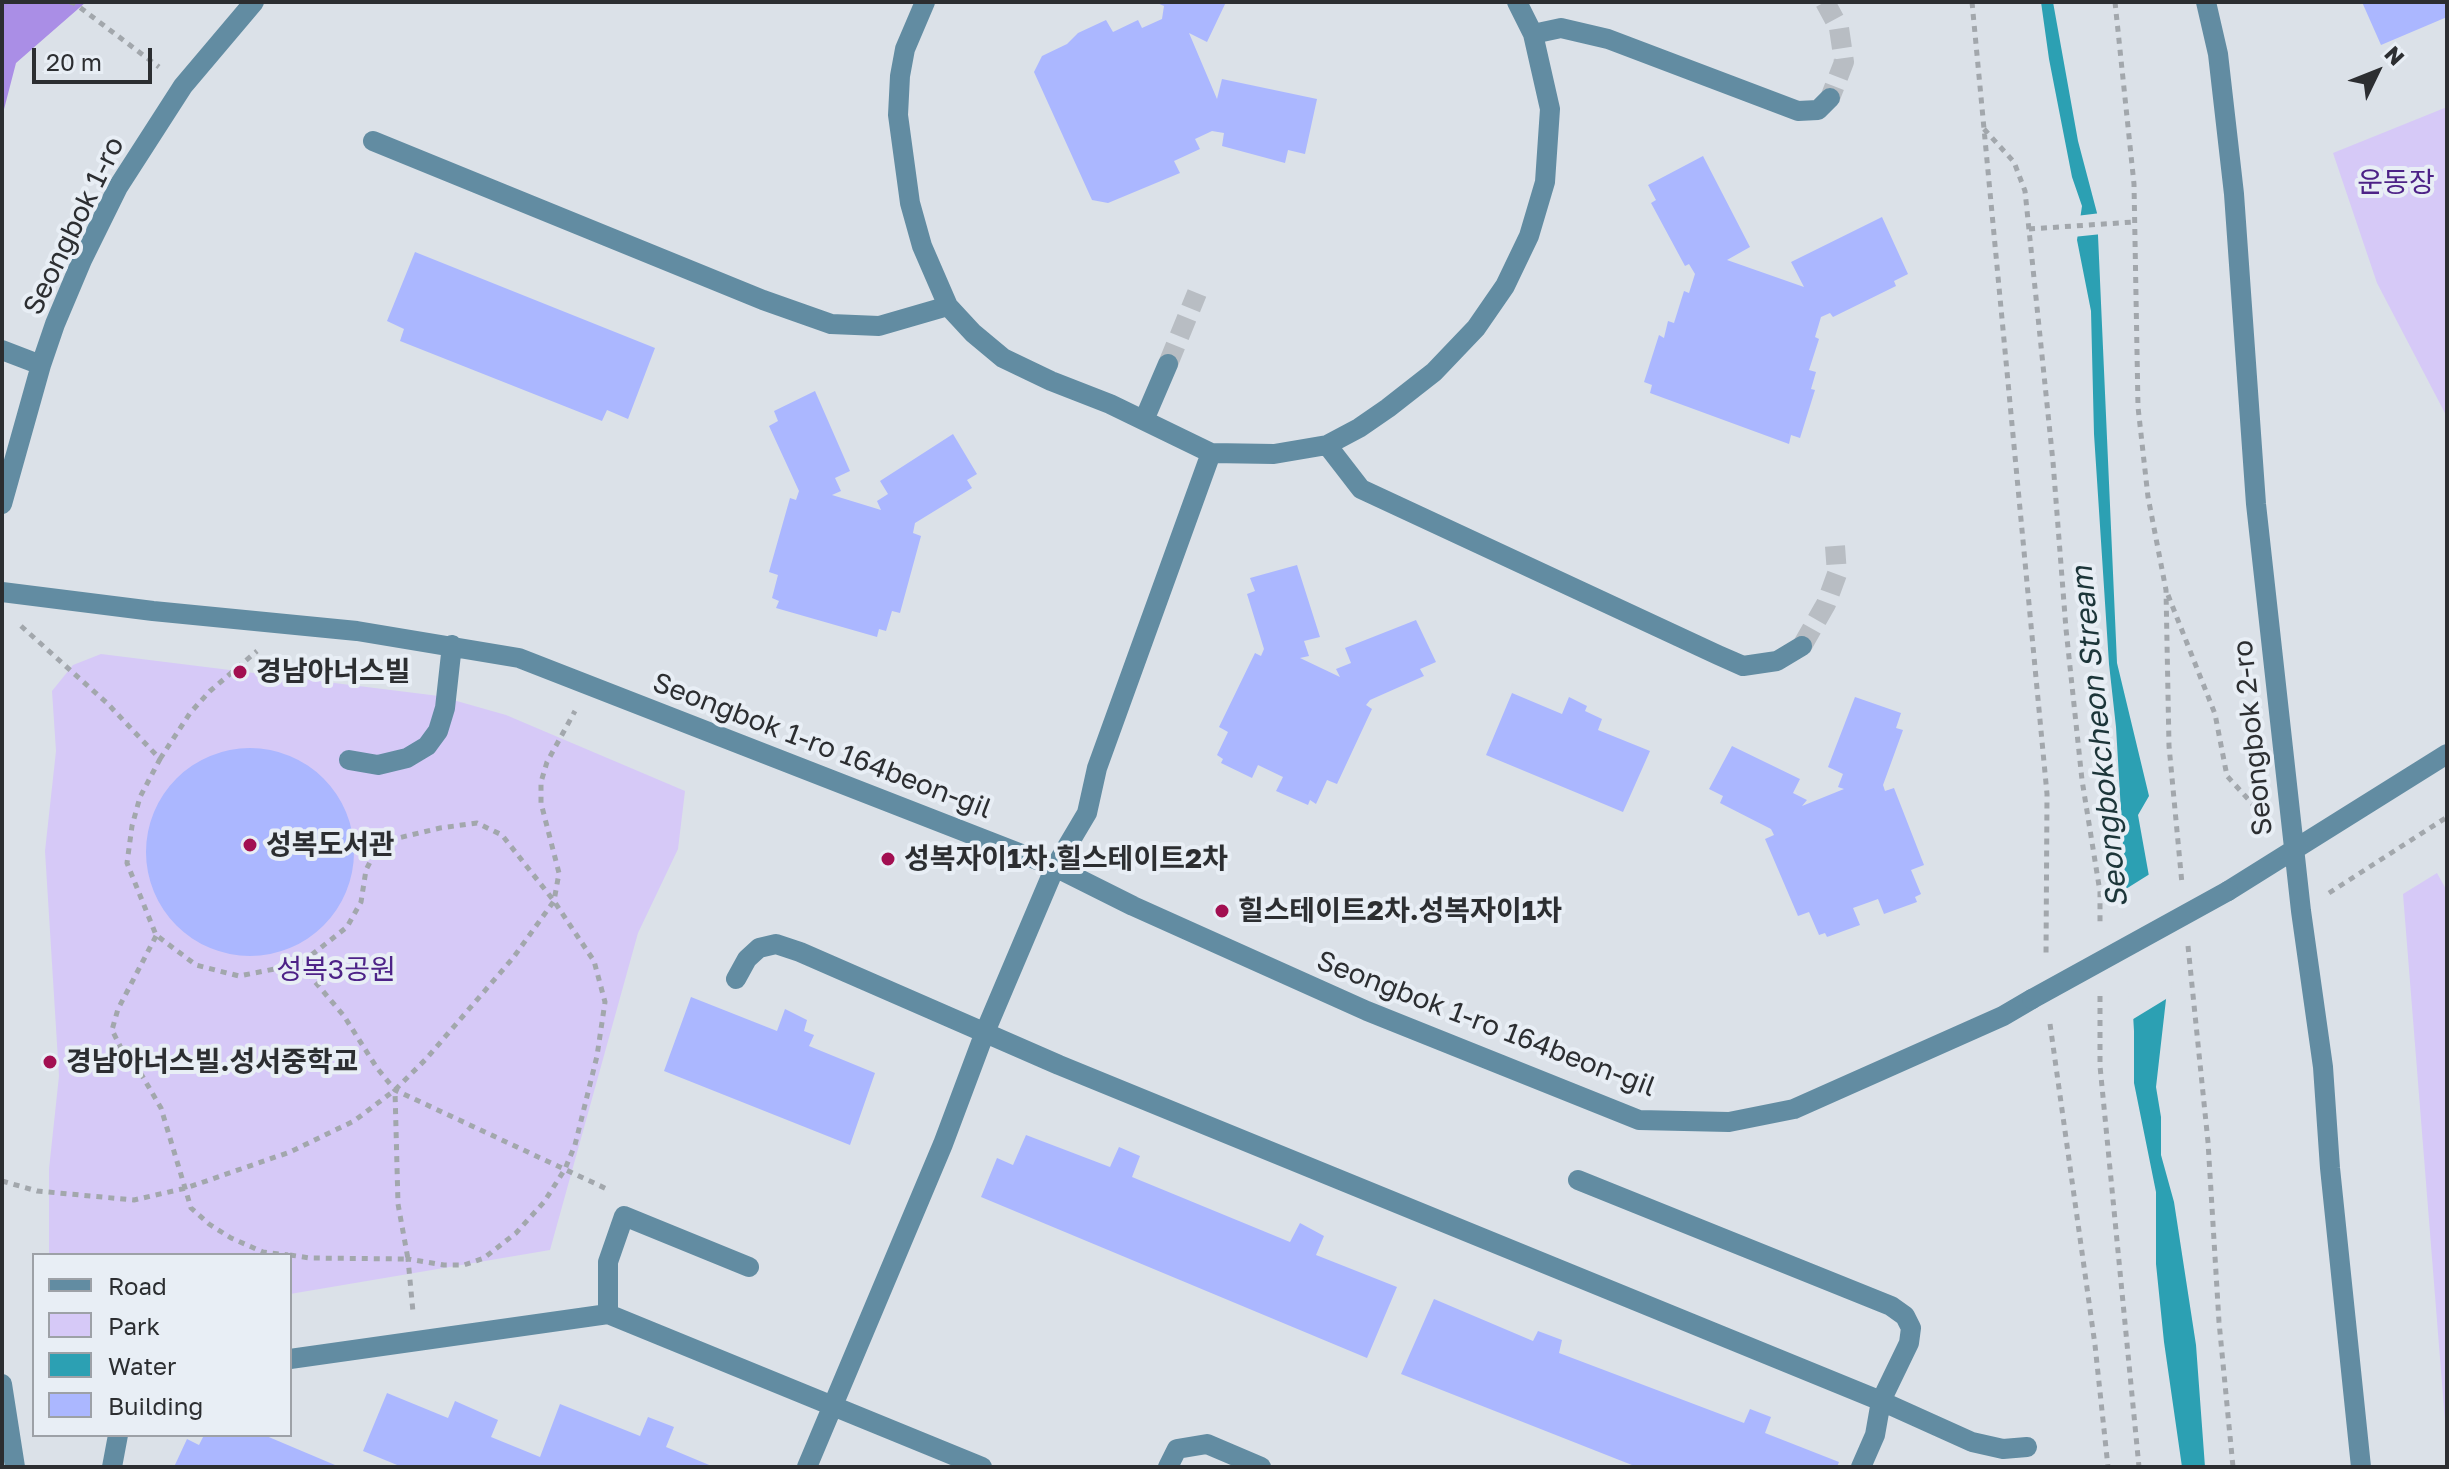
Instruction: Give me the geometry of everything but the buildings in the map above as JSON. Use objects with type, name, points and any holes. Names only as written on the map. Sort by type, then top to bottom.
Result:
[{"type":"street","name":"Seongbok 1-ro","points":[[2,504],[41,365],[82,260],[118,187],[183,86],[254,2]]},
{"type":"street","points":[[925,2],[905,49],[898,115],[910,203],[922,246],[948,306],[973,333],[1003,358],[1211,453],[1274,454],[1327,445],[1371,420],[1434,372],[1476,328],[1505,286],[1529,236],[1545,182],[1550,109],[1533,34],[1517,2]]},
{"type":"street","name":"Seongbok 2-ro","points":[[2206,2],[2218,54],[2234,194],[2256,504],[2301,911],[2323,1067],[2330,1168],[2361,1467]]},
{"type":"street","points":[[1533,34],[1561,28],[1608,39],[1798,111],[1818,110],[1830,98]]},
{"type":"street","points":[[373,141],[763,300],[831,324],[879,326],[948,306]]},
{"type":"street","points":[[2,350],[41,365]]},
{"type":"street","points":[[1144,420],[1168,364]]},
{"type":"street","points":[[1327,445],[1361,489],[1743,666],[1777,661],[1802,646]]},
{"type":"street","points":[[807,1467],[1055,867],[1087,813],[1097,768],[1211,453]]},
{"type":"street","name":"Seongbok 1-ro 164beon-gil","points":[[2,592],[452,645],[519,658],[1055,867],[1133,906],[1367,1011],[1639,1120],[1729,1122],[1794,1109],[1990,1022],[2228,891],[2294,850]]},
{"type":"street","points":[[349,760],[378,765],[407,758],[427,746],[438,731],[445,708],[452,645]]},
{"type":"street","points":[[2294,850],[2447,754]]},
{"type":"street","points":[[736,979],[747,959],[759,948],[776,944],[1059,1065],[1881,1401],[1972,1442],[2003,1449],[2027,1447]]},
{"type":"street","points":[[1578,1180],[1891,1306],[1905,1316],[1911,1328],[1909,1343],[1881,1401],[1875,1435],[1861,1467]]},
{"type":"street","points":[[608,1314],[608,1262],[624,1216],[749,1267]]},
{"type":"street","points":[[292,1359],[608,1314],[982,1467]]},
{"type":"street","points":[[2,1393],[15,1467]]},
{"type":"street","points":[[112,1467],[118,1437]]},
{"type":"street","points":[[1168,1467],[1177,1449],[1207,1444],[1261,1467]]},
{"type":"path","points":[[70,2],[183,86]]},
{"type":"path","points":[[1972,2],[2047,794],[2039,995],[2095,1345],[2108,1467]]},
{"type":"path","points":[[2115,2],[2134,184],[2138,407],[2148,497],[2166,590],[2169,746],[2183,898]]},
{"type":"path","points":[[1983,129],[2014,162],[2025,191],[2051,432],[2080,765],[2100,892],[2100,939]]},
{"type":"path","points":[[2029,229],[2134,222]]},
{"type":"path","points":[[2166,590],[2215,714],[2227,776],[2294,850]]},
{"type":"path","points":[[14,620],[107,703],[160,759]]},
{"type":"path","points":[[285,624],[190,713],[140,797],[127,863],[156,935],[196,965],[239,976],[300,964],[347,927],[361,902],[366,870],[374,854],[394,839],[477,823],[502,835],[554,901],[594,961],[605,1002],[597,1056],[575,1145],[565,1169],[544,1202],[516,1233],[484,1258],[464,1265],[408,1259],[292,1255]]},
{"type":"path","points":[[2,1181],[37,1191],[134,1200],[186,1188],[290,1152],[354,1121],[395,1090],[426,1059],[513,958],[554,901],[559,873],[541,803],[541,782],[547,762],[589,685]]},
{"type":"path","points":[[2301,911],[2447,817]]},
{"type":"path","points":[[156,935],[118,1009],[112,1030],[161,1108],[191,1208],[231,1238],[272,1253]]},
{"type":"path","points":[[2188,944],[2208,1142],[2219,1322],[2233,1467]]},
{"type":"path","points":[[300,964],[344,1016],[395,1090],[608,1188],[624,1216]]},
{"type":"path","points":[[2100,987],[2100,1066],[2139,1467]]},
{"type":"path","points":[[395,1090],[398,1204],[417,1340]]},
{"type":"green space","name":"운동장","points":[[2447,107],[2447,417],[2377,283],[2333,153]]},
{"type":"green space","name":"성복3공원","points":[[101,654],[439,696],[506,715],[685,791],[678,849],[638,933],[550,1250],[292,1294],[292,1253],[49,1253],[49,1169],[59,1076],[45,851],[56,751],[52,691],[73,665]]},
{"type":"green space","points":[[2437,873],[2447,891],[2447,1446],[2403,894]]},
{"type":"shaded area","points":[[2,2],[86,2],[16,63],[2,117]]},
{"type":"water","points":[[2041,2],[2053,2],[2078,141],[2097,213],[2117,663],[2149,796],[2138,815],[2168,982],[2156,1087],[2161,1117],[2161,1155],[2174,1202],[2196,1345],[2205,1467],[2182,1467],[2156,1264],[2156,1192],[2134,1083],[2134,1031],[2116,727],[2094,434],[2091,311],[2077,240],[2082,206],[2072,177]]},
{"type":"pier","points":[[2101,213],[2102,234],[2073,237],[2076,216]]},
{"type":"pier","points":[[2153,872],[2172,981],[2171,996],[2130,1021],[2121,892]]},
{"type":"tunnel","points":[[1825,2],[1839,28],[1844,62],[1830,98]]},
{"type":"tunnel","points":[[1168,364],[1197,293]]},
{"type":"tunnel","points":[[1802,646],[1826,604],[1837,574],[1835,546]]},
{"type":"place","name":"경남아너스빌","points":[[240,672]]},
{"type":"place","name":"성복도서관","points":[[250,845]]},
{"type":"place","name":"성복자이1차.힐스테이트2차","points":[[888,859]]},
{"type":"place","name":"힐스테이트2차.성복자이1차","points":[[1222,911]]},
{"type":"place","name":"경남아너스빌.성서중학교","points":[[50,1062]]},
{"type":"water label","name":"Seongbokcheon Stream","points":[[2100,737]]}]
